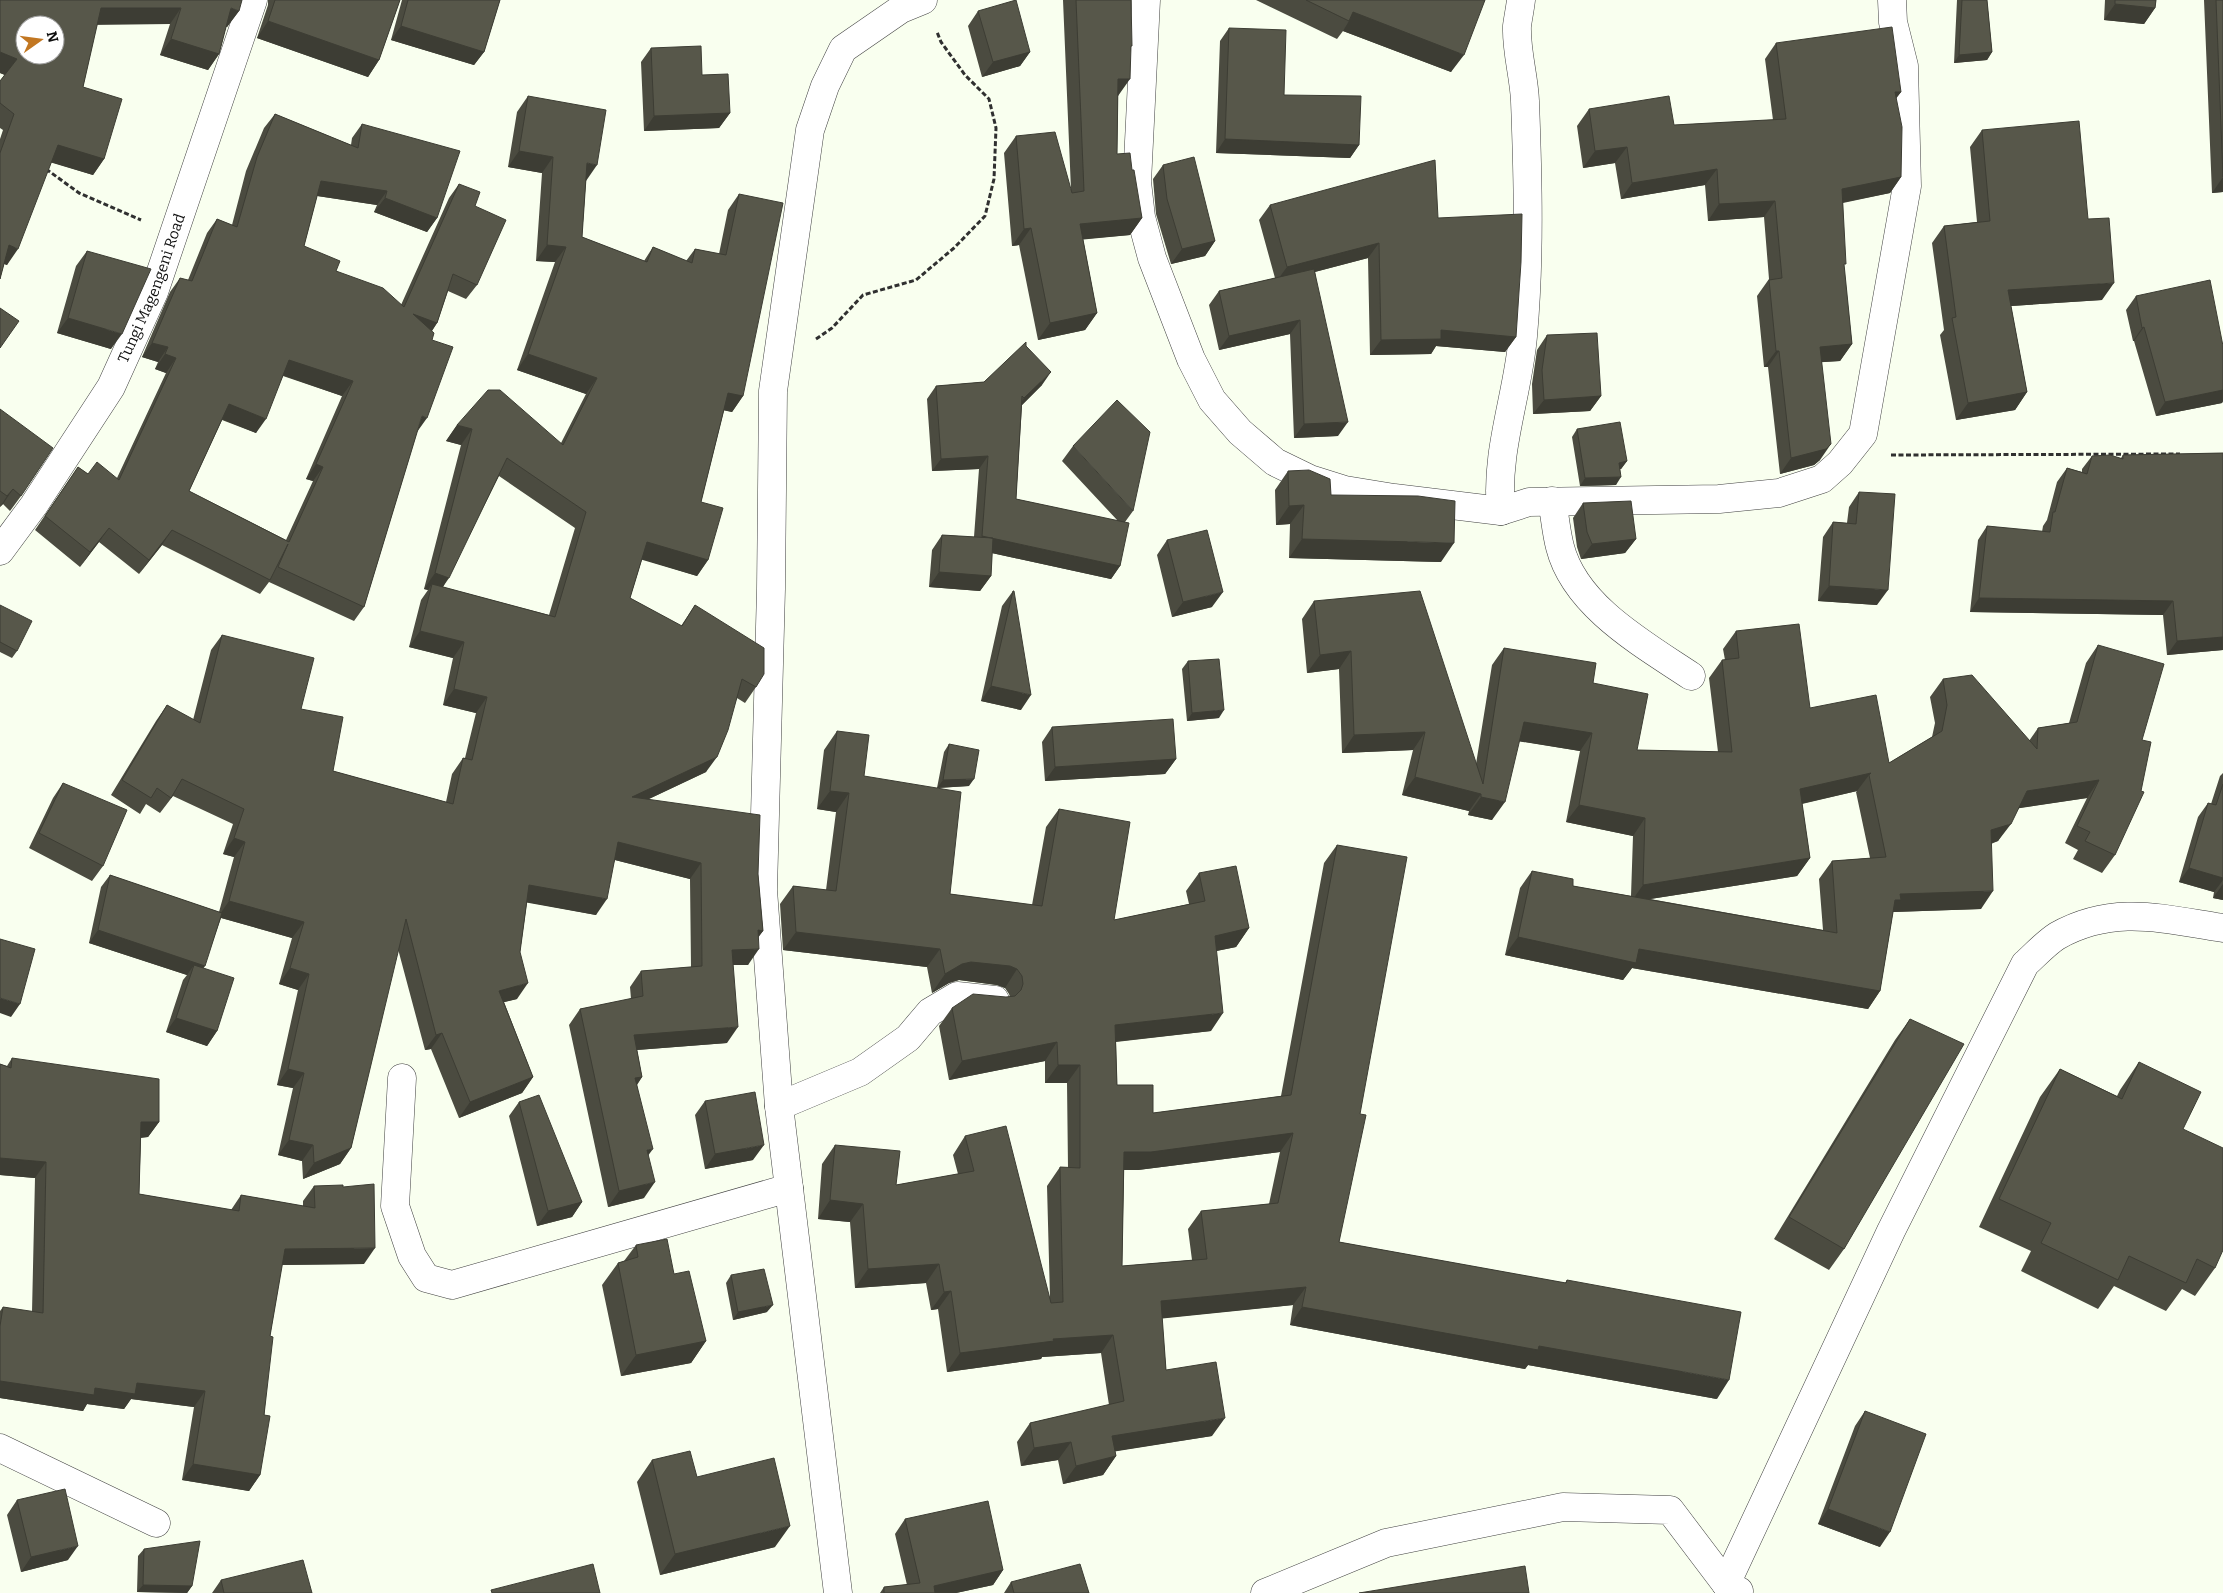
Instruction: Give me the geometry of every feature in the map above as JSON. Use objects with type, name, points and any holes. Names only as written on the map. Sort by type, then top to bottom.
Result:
[{"type":"street","name":"Tungi Magengeni Road","points":[[0,551],[34,505],[111,388],[154,292],[253,0]]},
{"type":"street","points":[[838,1593],[779,1106],[763,890],[771,589],[773,391],[810,130],[825,86],[843,49],[901,9],[923,0]]},
{"type":"street","points":[[1146,0],[1137,182],[1141,217],[1152,258],[1190,359],[1212,400],[1240,432],[1276,462],[1310,479],[1345,490],[1501,511],[1529,502],[1719,499],[1779,493],[1822,480],[1847,455],[1863,434],[1906,186],[1904,66],[1893,22],[1892,0]]},
{"type":"street","points":[[1501,511],[1498,487],[1500,461],[1518,374],[1523,336],[1528,219],[1525,98],[1517,26],[1521,0]]},
{"type":"street","points":[[1552,501],[1560,548],[1581,591],[1634,639],[1691,676]]},
{"type":"street","points":[[1265,1593],[1386,1543],[1563,1507],[1670,1510],[1734,1588],[1890,1231],[2025,964],[2056,937],[2094,920],[2134,915],[2223,928]]},
{"type":"street","points":[[779,1106],[860,1072],[908,1038],[930,1012],[957,996],[995,1000]]},
{"type":"street","points":[[402,1078],[395,1206],[412,1256],[426,1278],[452,1285],[789,1188]]},
{"type":"street","points":[[0,1448],[156,1523]]},
{"type":"path","points":[[776,367],[832,328],[863,295],[916,280],[954,248],[985,216],[994,179],[996,128],[989,99],[966,75],[941,42],[935,25]]},
{"type":"path","points":[[41,165],[79,193],[174,233]]},
{"type":"path","points":[[1847,455],[2187,454]]},
{"type":"building","points":[[0,0],[242,0],[239,11],[231,8],[219,54],[171,39],[181,8],[101,8],[83,87],[122,99],[104,159],[58,145],[18,249],[9,245],[0,279],[0,153],[14,114],[0,103],[0,81],[15,62],[15,65],[65,65],[65,15],[15,15],[15,58],[0,52]]},
{"type":"building","points":[[275,0],[400,0],[379,60],[268,21]]},
{"type":"building","points":[[408,0],[500,0],[484,52],[401,26]]},
{"type":"building","points":[[1016,0],[1030,52],[993,62],[978,11]]},
{"type":"building","points":[[1076,0],[1131,0],[1132,46],[1130,79],[1118,79],[1117,154],[1130,153],[1142,218],[1080,224],[1097,313],[1050,323],[1031,228],[1024,229],[1016,136],[1055,132],[1072,193],[1084,191]]},
{"type":"building","points":[[1306,0],[1485,0],[1464,55],[1353,12],[1349,21]]},
{"type":"building","points":[[1962,0],[1987,0],[1992,52],[1959,55]]},
{"type":"building","points":[[2115,0],[2156,0],[2155,8],[2115,4]]},
{"type":"building","points":[[2216,0],[2223,0],[2223,177]]},
{"type":"building","points":[[1892,27],[1901,92],[1895,92],[1902,127],[1901,177],[1842,189],[1846,264],[1844,264],[1852,344],[1820,347],[1831,444],[1826,449],[1791,458],[1779,351],[1776,351],[1769,280],[1782,278],[1775,201],[1719,204],[1717,169],[1632,183],[1627,147],[1595,151],[1589,109],[1669,96],[1674,125],[1786,119],[1776,43]]},
{"type":"building","points":[[1229,28],[1286,30],[1284,95],[1361,96],[1359,145],[1225,139]]},
{"type":"building","points":[[701,46],[702,75],[728,74],[730,113],[654,116],[651,48]]},
{"type":"building","points":[[528,96],[606,110],[597,165],[587,163],[582,237],[647,262],[653,247],[692,263],[695,249],[726,255],[739,194],[783,203],[743,396],[728,393],[701,502],[723,508],[708,560],[647,542],[630,598],[682,626],[695,605],[764,648],[764,674],[756,687],[742,679],[728,730],[717,757],[632,797],[760,815],[758,874],[763,931],[758,930],[759,949],[732,950],[738,1027],[634,1035],[642,1077],[635,1078],[653,1149],[647,1150],[655,1182],[619,1191],[580,1009],[643,996],[641,971],[702,966],[701,863],[618,842],[607,899],[529,885],[520,952],[528,983],[499,991],[533,1077],[470,1102],[442,1033],[436,1035],[406,919],[351,1148],[314,1163],[313,1145],[289,1140],[304,1073],[288,1069],[309,974],[290,968],[304,922],[229,901],[245,842],[234,838],[244,809],[182,779],[171,798],[157,788],[151,798],[122,780],[167,705],[200,723],[222,635],[314,658],[301,709],[343,717],[333,771],[453,804],[463,758],[472,760],[487,697],[454,689],[464,642],[420,631],[432,584],[555,617],[586,512],[507,458],[449,578],[435,573],[472,429],[457,425],[488,390],[500,390],[563,445],[597,378],[528,354],[566,247],[547,245],[553,157],[519,151]]},
{"type":"building","points":[[275,114],[358,148],[362,124],[460,151],[437,218],[385,198],[387,191],[321,181],[304,246],[340,261],[336,271],[383,288],[404,307],[459,184],[480,192],[475,206],[506,220],[477,285],[453,274],[437,323],[413,314],[434,333],[432,340],[453,347],[427,418],[422,416],[364,607],[278,567],[288,544],[270,580],[172,530],[149,560],[109,528],[90,552],[45,516],[78,467],[88,474],[97,462],[119,480],[176,358],[165,354],[168,347],[152,343],[180,278],[192,281],[217,219],[237,227],[257,157]],"holes":[[[289,360],[353,381],[316,464],[323,467],[289,542],[189,491],[229,404],[266,419]]]},
{"type":"building","points":[[2079,121],[2088,219],[2109,218],[2114,283],[2008,290],[2027,392],[1968,403],[1952,318],[1956,317],[1944,226],[1990,221],[1982,130]]},
{"type":"building","points":[[1194,157],[1215,241],[1182,249],[1167,199],[1163,165]]},
{"type":"building","points":[[1435,160],[1438,218],[1522,214],[1516,337],[1441,330],[1441,339],[1381,340],[1379,243],[1287,267],[1270,205]]},
{"type":"building","points":[[87,251],[151,269],[122,334],[68,318]]},
{"type":"building","points":[[1314,269],[1348,422],[1304,424],[1300,320],[1229,336],[1219,291]]},
{"type":"building","points":[[2210,280],[2223,346],[2223,390],[2165,402],[2144,327],[2142,328],[2136,296]]},
{"type":"building","points":[[0,308],[19,321],[0,348]]},
{"type":"building","points":[[1597,333],[1601,396],[1544,400],[1542,370],[1547,335]]},
{"type":"building","points":[[1026,342],[1026,346],[1051,372],[1024,398],[1022,396],[1016,499],[1129,523],[1120,566],[982,536],[988,456],[941,459],[936,386],[984,382]]},
{"type":"building","points":[[1117,400],[1150,432],[1133,511],[1073,446]]},
{"type":"building","points":[[0,409],[53,448],[21,496],[13,489],[7,496],[0,491]]},
{"type":"building","points":[[1620,422],[1627,461],[1619,463],[1621,477],[1585,478],[1577,429]]},
{"type":"building","points":[[2223,453],[2223,637],[2177,641],[2173,601],[1979,598],[1987,526],[2050,532],[2053,512],[2055,512],[2067,468],[2087,474],[2092,456],[2110,455],[2123,459],[2123,455]]},
{"type":"building","points":[[1309,470],[1330,479],[1331,495],[1418,496],[1455,501],[1454,543],[1302,539],[1304,505],[1289,506],[1288,471]]},
{"type":"building","points":[[1859,492],[1895,494],[1888,590],[1829,586],[1833,522],[1856,524]]},
{"type":"building","points":[[1631,501],[1636,539],[1592,544],[1587,532],[1583,503]]},
{"type":"building","points":[[1207,530],[1223,592],[1183,602],[1167,540]]},
{"type":"building","points":[[942,535],[993,538],[991,576],[939,572]]},
{"type":"building","points":[[1014,591],[1031,695],[991,686]]},
{"type":"building","points":[[1420,591],[1483,784],[1504,648],[1596,663],[1593,683],[1648,694],[1637,750],[1732,752],[1722,660],[1739,658],[1736,631],[1799,624],[1810,708],[1876,695],[1889,763],[1942,731],[1947,705],[1943,679],[1972,675],[2037,749],[2038,728],[2077,722],[2098,645],[2164,664],[2142,740],[2151,742],[2141,791],[2144,792],[2115,855],[2085,841],[2090,832],[2077,826],[2099,780],[2027,791],[2011,824],[1991,830],[1993,891],[1900,894],[1901,900],[1895,900],[1880,991],[1639,949],[1636,963],[1518,937],[1532,871],[1573,879],[1573,886],[1837,933],[1832,861],[1886,857],[1869,775],[1871,773],[1800,789],[1810,858],[1643,885],[1645,818],[1579,805],[1592,733],[1524,722],[1505,802],[1481,797],[1481,794],[1415,777],[1425,732],[1354,735],[1351,651],[1320,655],[1314,601]]},
{"type":"building","points":[[0,605],[32,621],[17,651],[0,642]]},
{"type":"building","points":[[1219,659],[1224,710],[1192,713],[1188,661]]},
{"type":"building","points":[[1173,719],[1176,759],[1055,767],[1052,727]]},
{"type":"building","points":[[837,731],[869,735],[864,776],[961,792],[950,894],[1042,906],[1059,809],[1130,822],[1114,920],[1205,901],[1199,873],[1236,866],[1249,928],[1215,936],[1223,1013],[1115,1025],[1117,1085],[1153,1085],[1153,1113],[1291,1095],[1337,845],[1407,857],[1360,1114],[1366,1115],[1339,1242],[1566,1283],[1567,1280],[1741,1312],[1729,1380],[1539,1346],[1538,1350],[1302,1307],[1306,1287],[1161,1301],[1166,1370],[1216,1362],[1225,1418],[1112,1436],[1116,1456],[1076,1466],[1071,1442],[1034,1448],[1030,1423],[1124,1401],[1113,1335],[1053,1339],[1054,1341],[960,1353],[951,1291],[944,1292],[939,1264],[868,1269],[863,1204],[830,1200],[835,1145],[900,1151],[896,1185],[974,1171],[965,1136],[1006,1126],[1051,1303],[1063,1302],[1060,1167],[1080,1168],[1080,1065],[1058,1065],[1057,1042],[962,1061],[952,1008],[973,994],[1015,996],[1021,990],[1023,984],[1022,976],[1017,969],[1010,966],[971,962],[962,964],[945,974],[940,949],[796,932],[793,886],[836,891],[849,793],[830,791]],"holes":[[[1293,1133],[1278,1203],[1201,1211],[1207,1259],[1122,1266],[1124,1152],[1151,1152]]]},
{"type":"building","points":[[949,744],[979,750],[974,779],[943,780]]},
{"type":"building","points":[[63,783],[127,810],[103,866],[39,833]]},
{"type":"building","points":[[2223,784],[2223,878],[2189,868],[2208,803],[2216,805]]},
{"type":"building","points":[[110,875],[222,913],[205,966],[98,930]]},
{"type":"building","points":[[0,939],[35,949],[20,1004],[0,998]]},
{"type":"building","points":[[194,965],[234,978],[217,1031],[176,1018]]},
{"type":"building","points":[[1910,1019],[1964,1044],[1844,1249],[1789,1217]]},
{"type":"building","points":[[12,1058],[159,1079],[159,1122],[141,1122],[139,1194],[239,1211],[241,1195],[315,1208],[314,1186],[343,1185],[343,1187],[374,1184],[375,1248],[285,1249],[270,1336],[273,1337],[264,1415],[270,1416],[260,1475],[193,1464],[205,1391],[137,1383],[135,1394],[95,1388],[94,1395],[0,1381],[0,1326],[3,1307],[43,1313],[46,1162],[0,1158],[0,1064],[11,1068]]},
{"type":"building","points":[[2139,1062],[2201,1092],[2183,1129],[2223,1148],[2223,1250],[2215,1268],[2197,1259],[2186,1283],[2129,1256],[2118,1280],[2041,1243],[2051,1223],[1999,1199],[2060,1069],[2122,1099]]},
{"type":"building","points":[[755,1092],[764,1145],[715,1154],[705,1101]]},
{"type":"building","points":[[539,1095],[582,1202],[548,1211],[519,1102]]},
{"type":"building","points":[[667,1239],[674,1274],[689,1271],[706,1341],[636,1355],[618,1263],[638,1257],[636,1245]]},
{"type":"building","points":[[764,1269],[773,1305],[738,1312],[731,1275]]},
{"type":"building","points":[[1865,1411],[1926,1434],[1890,1532],[1828,1509]]},
{"type":"building","points":[[690,1451],[697,1477],[774,1458],[790,1526],[675,1554],[652,1460]]},
{"type":"building","points":[[65,1489],[78,1546],[31,1557],[17,1500]]},
{"type":"building","points":[[988,1501],[1003,1570],[934,1586],[935,1593],[884,1593],[884,1587],[920,1583],[905,1519]]},
{"type":"building","points":[[200,1541],[192,1586],[143,1585],[144,1549]]},
{"type":"building","points":[[303,1560],[312,1593],[224,1593],[221,1580]]},
{"type":"building","points":[[593,1564],[600,1593],[492,1593],[491,1590]]},
{"type":"building","points":[[1080,1564],[1089,1593],[1014,1593],[1011,1582]]},
{"type":"building","points":[[1525,1566],[1529,1593],[1359,1593]]}]
